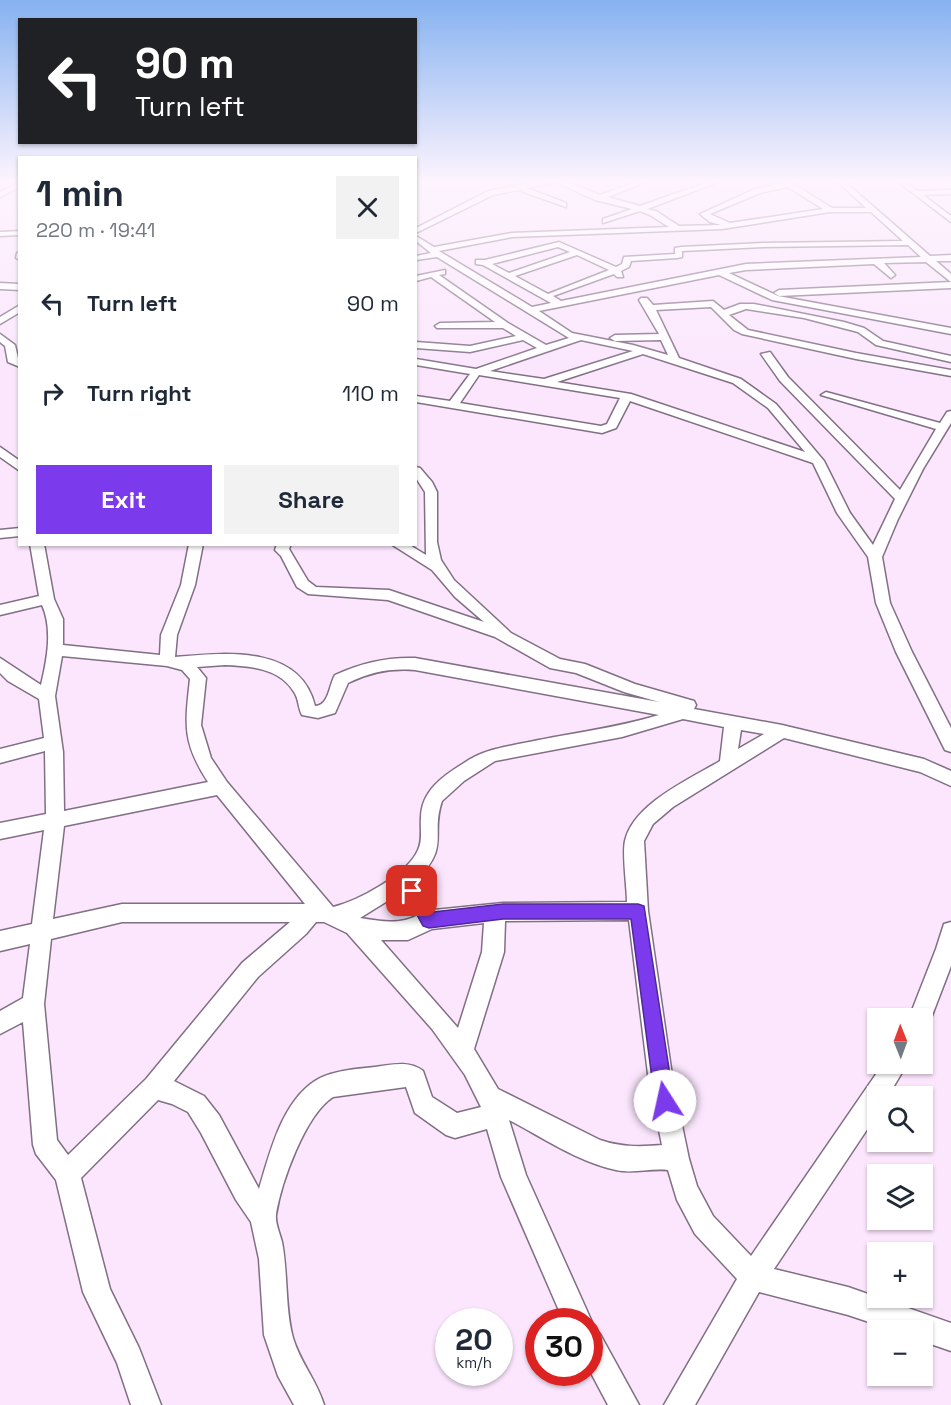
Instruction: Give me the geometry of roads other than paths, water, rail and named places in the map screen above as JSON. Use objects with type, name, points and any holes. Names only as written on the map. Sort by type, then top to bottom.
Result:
[{"type":"street","points":[[428,247],[460,268],[531,309],[563,332],[584,339],[644,351],[737,381],[772,406],[818,461],[844,513],[875,557],[883,603],[904,652],[951,745]]},
{"type":"street","points":[[468,247],[419,261],[433,275],[505,326],[547,350]]},
{"type":"street","points":[[485,263],[549,247]]},
{"type":"street","points":[[565,247],[616,270],[652,308],[656,322],[675,360]]},
{"type":"street","points":[[544,296],[569,289],[616,270],[626,265],[627,259],[677,256],[679,255],[678,250],[687,248],[724,247]]},
{"type":"street","points":[[913,247],[951,279]]},
{"type":"street","points":[[507,276],[579,252]]},
{"type":"street","points":[[439,254],[485,263],[558,303]]},
{"type":"street","points":[[531,309],[746,267],[951,258]]},
{"type":"street","points":[[875,260],[891,275]]},
{"type":"street","points":[[782,264],[802,284]]},
{"type":"street","points":[[417,278],[460,268]]},
{"type":"street","points":[[720,272],[763,293],[789,301],[951,331]]},
{"type":"street","points":[[763,293],[802,284],[951,285]]},
{"type":"street","points":[[0,286],[18,286]]},
{"type":"street","points":[[652,308],[713,304],[736,328],[745,332],[951,374]]},
{"type":"street","points":[[724,314],[747,306],[861,330],[880,343],[951,359]]},
{"type":"street","points":[[0,321],[17,312]]},
{"type":"street","points":[[861,330],[868,316]]},
{"type":"street","points":[[440,326],[505,326]]},
{"type":"street","points":[[0,337],[10,345],[13,363],[18,364]]},
{"type":"street","points":[[417,345],[470,349],[524,337]]},
{"type":"street","points":[[453,405],[476,372],[584,339],[665,337]]},
{"type":"street","points":[[544,382],[644,351]]},
{"type":"street","points":[[766,354],[784,379],[901,498]]},
{"type":"street","points":[[417,362],[627,396],[818,461]]},
{"type":"street","points":[[826,395],[943,427]]},
{"type":"street","points":[[417,399],[602,430],[612,426],[627,396]]},
{"type":"street","points":[[875,557],[901,498],[951,414]]},
{"type":"street","points":[[0,451],[18,465]]},
{"type":"street","points":[[417,472],[431,492],[431,547],[437,567]]},
{"type":"street","points":[[0,534],[18,532]]},
{"type":"street","points":[[37,546],[47,599],[56,619],[55,650],[47,696],[52,743],[55,820],[33,1004],[45,1145],[67,1174],[97,1292],[129,1358],[146,1405]]},
{"type":"street","points":[[170,662],[169,635],[188,585],[196,546]]},
{"type":"street","points":[[283,546],[282,550],[287,554],[307,588],[327,592],[389,595],[467,621],[513,641],[543,659],[686,704],[711,718]]},
{"type":"street","points":[[400,546],[437,567],[455,588],[513,641]]},
{"type":"street","points":[[0,610],[47,599]]},
{"type":"street","points":[[55,650],[170,662],[187,666],[198,678],[193,725],[203,760],[221,788],[323,914],[354,926],[380,931],[408,931],[429,920],[495,913],[638,911]]},
{"type":"street","points":[[170,662],[239,660],[257,662],[276,668],[302,690],[308,711],[314,712],[330,709],[334,705],[341,679],[363,669],[392,663],[415,664],[782,731],[924,766],[951,779]]},
{"type":"street","points":[[0,664],[14,677],[47,696]]},
{"type":"street","points":[[624,702],[628,730]]},
{"type":"street","points":[[0,941],[122,913],[323,914],[353,912],[374,901],[423,861],[428,849],[432,800],[474,766],[492,755],[628,730],[684,713]]},
{"type":"street","points":[[728,764],[732,722]]},
{"type":"street","points":[[782,731],[668,802],[646,819],[634,841],[638,911],[661,1082],[677,1159],[686,1191],[704,1225],[753,1277],[848,1301],[951,1337]]},
{"type":"street","points":[[0,756],[52,743]]},
{"type":"street","points":[[0,831],[221,788]]},
{"type":"street","points":[[404,877],[429,920]]},
{"type":"street","points":[[462,1051],[490,964],[495,913]]},
{"type":"street","points":[[67,1174],[154,1088],[250,970],[299,927],[323,914]]},
{"type":"street","points":[[354,926],[440,1021],[462,1051],[493,1106],[514,1177],[572,1308]]},
{"type":"street","points":[[924,1008],[951,932]]},
{"type":"street","points":[[0,1023],[33,1004]]},
{"type":"street","points":[[679,1405],[753,1277],[889,1074]]},
{"type":"street","points":[[263,1217],[295,1126],[313,1096],[327,1087],[410,1075],[415,1079],[423,1105],[455,1126],[472,1123],[493,1106]]},
{"type":"street","points":[[154,1088],[176,1093],[196,1104],[210,1124],[245,1191],[263,1217],[272,1259],[278,1335],[288,1366],[306,1394],[309,1405]]},
{"type":"street","points":[[493,1106],[616,1158],[677,1159]]},
{"type":"street","points":[[603,1367],[624,1405]]}]
